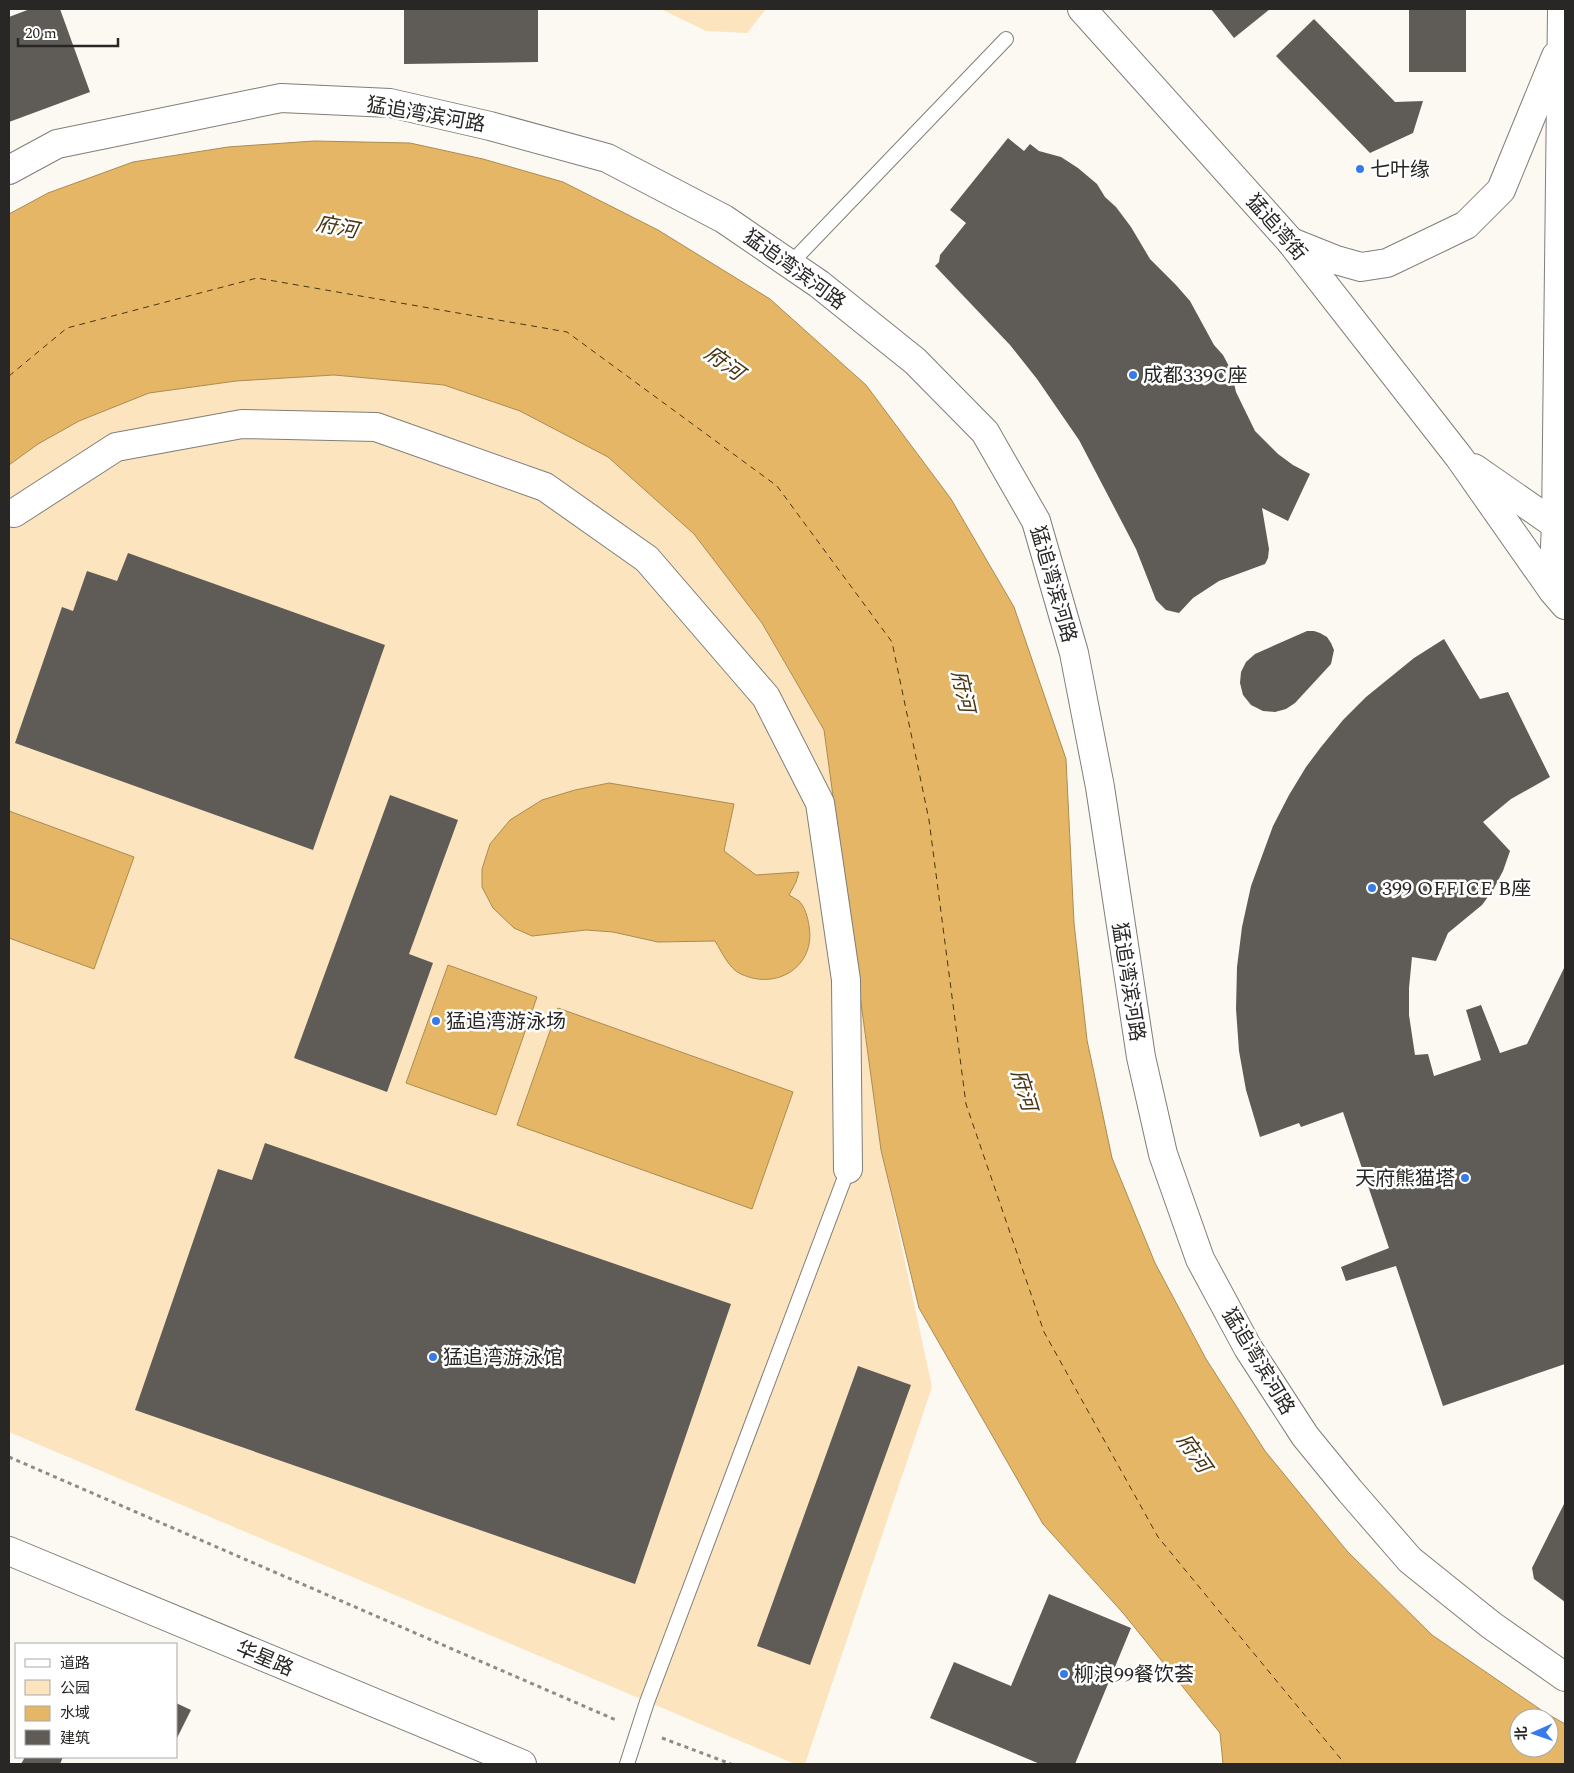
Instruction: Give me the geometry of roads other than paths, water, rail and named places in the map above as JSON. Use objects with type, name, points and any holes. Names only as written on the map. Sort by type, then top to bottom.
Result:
[{"type":"street","name":"猛追湾街","points":[[1082,9],[1291,242],[1459,457],[1561,593]]},
{"type":"street","points":[[1561,593],[1562,9]]},
{"type":"street","points":[[1291,242],[1336,260],[1361,267],[1387,263],[1466,225],[1501,190],[1561,43]]},
{"type":"street","name":"猛追湾滨河路","points":[[9,170],[57,144],[281,98],[390,103],[490,126],[607,158],[724,219],[819,284],[915,361],[985,432],[1036,521],[1076,662],[1100,787],[1143,1067],[1163,1154],[1200,1259],[1248,1348],[1284,1404],[1305,1436],[1350,1492],[1410,1560],[1491,1625],[1565,1678]]},
{"type":"street","points":[[11,517],[116,447],[242,424],[376,427],[545,487],[647,559],[766,697],[820,803],[846,980],[848,1169]]},
{"type":"street","name":"猛追湾街","points":[[1459,457],[1561,530]]},
{"type":"street","name":"华星路","points":[[9,1551],[522,1764]]},
{"type":"lane","points":[[790,264],[1006,39]]},
{"type":"lane","points":[[627,1764],[638,1729],[848,1169]]},
{"type":"water","name":"府河","points":[[314,141],[410,143],[483,159],[563,182],[658,230],[770,299],[866,385],[951,499],[1014,607],[1066,759],[1074,923],[1087,1040],[1112,1158],[1155,1263],[1206,1359],[1265,1451],[1347,1551],[1432,1635],[1538,1708],[1509,1708],[1509,1758],[1559,1758],[1559,1721],[1565,1724],[1565,1764],[1223,1764],[1220,1733],[1123,1613],[1043,1524],[919,1308],[881,1150],[824,730],[762,623],[694,534],[608,457],[520,411],[444,385],[334,375],[236,381],[149,393],[79,421],[38,444],[9,465],[9,214],[48,193],[133,162],[228,147]]},
{"type":"water","points":[[609,783],[734,804],[724,851],[756,875],[799,872],[789,895],[801,903],[806,913],[809,923],[810,940],[806,953],[800,963],[780,977],[768,979],[755,978],[737,972],[726,960],[715,941],[658,942],[613,932],[586,930],[532,936],[514,928],[493,908],[482,887],[482,869],[490,844],[510,820],[542,800],[575,790]]},
{"type":"water","points":[[9,811],[134,857],[94,969],[9,938]]},
{"type":"water","points":[[448,965],[537,997],[496,1115],[406,1083]]},
{"type":"water","points":[[558,1008],[793,1092],[752,1209],[517,1125]]},
{"type":"place","name":"七叶缘","points":[[1360,169]]},
{"type":"place","name":"成都339C座","points":[[1133,375]]},
{"type":"place","name":"399 OFFICE B座","points":[[1372,888]]},
{"type":"place","name":"猛追湾游泳场","points":[[436,1021]]},
{"type":"place","name":"天府熊猫塔","points":[[1465,1178]]},
{"type":"place","name":"猛追湾游泳馆","points":[[433,1357]]},
{"type":"place","name":"柳浪99餐饮荟","points":[[1064,1674]]}]
